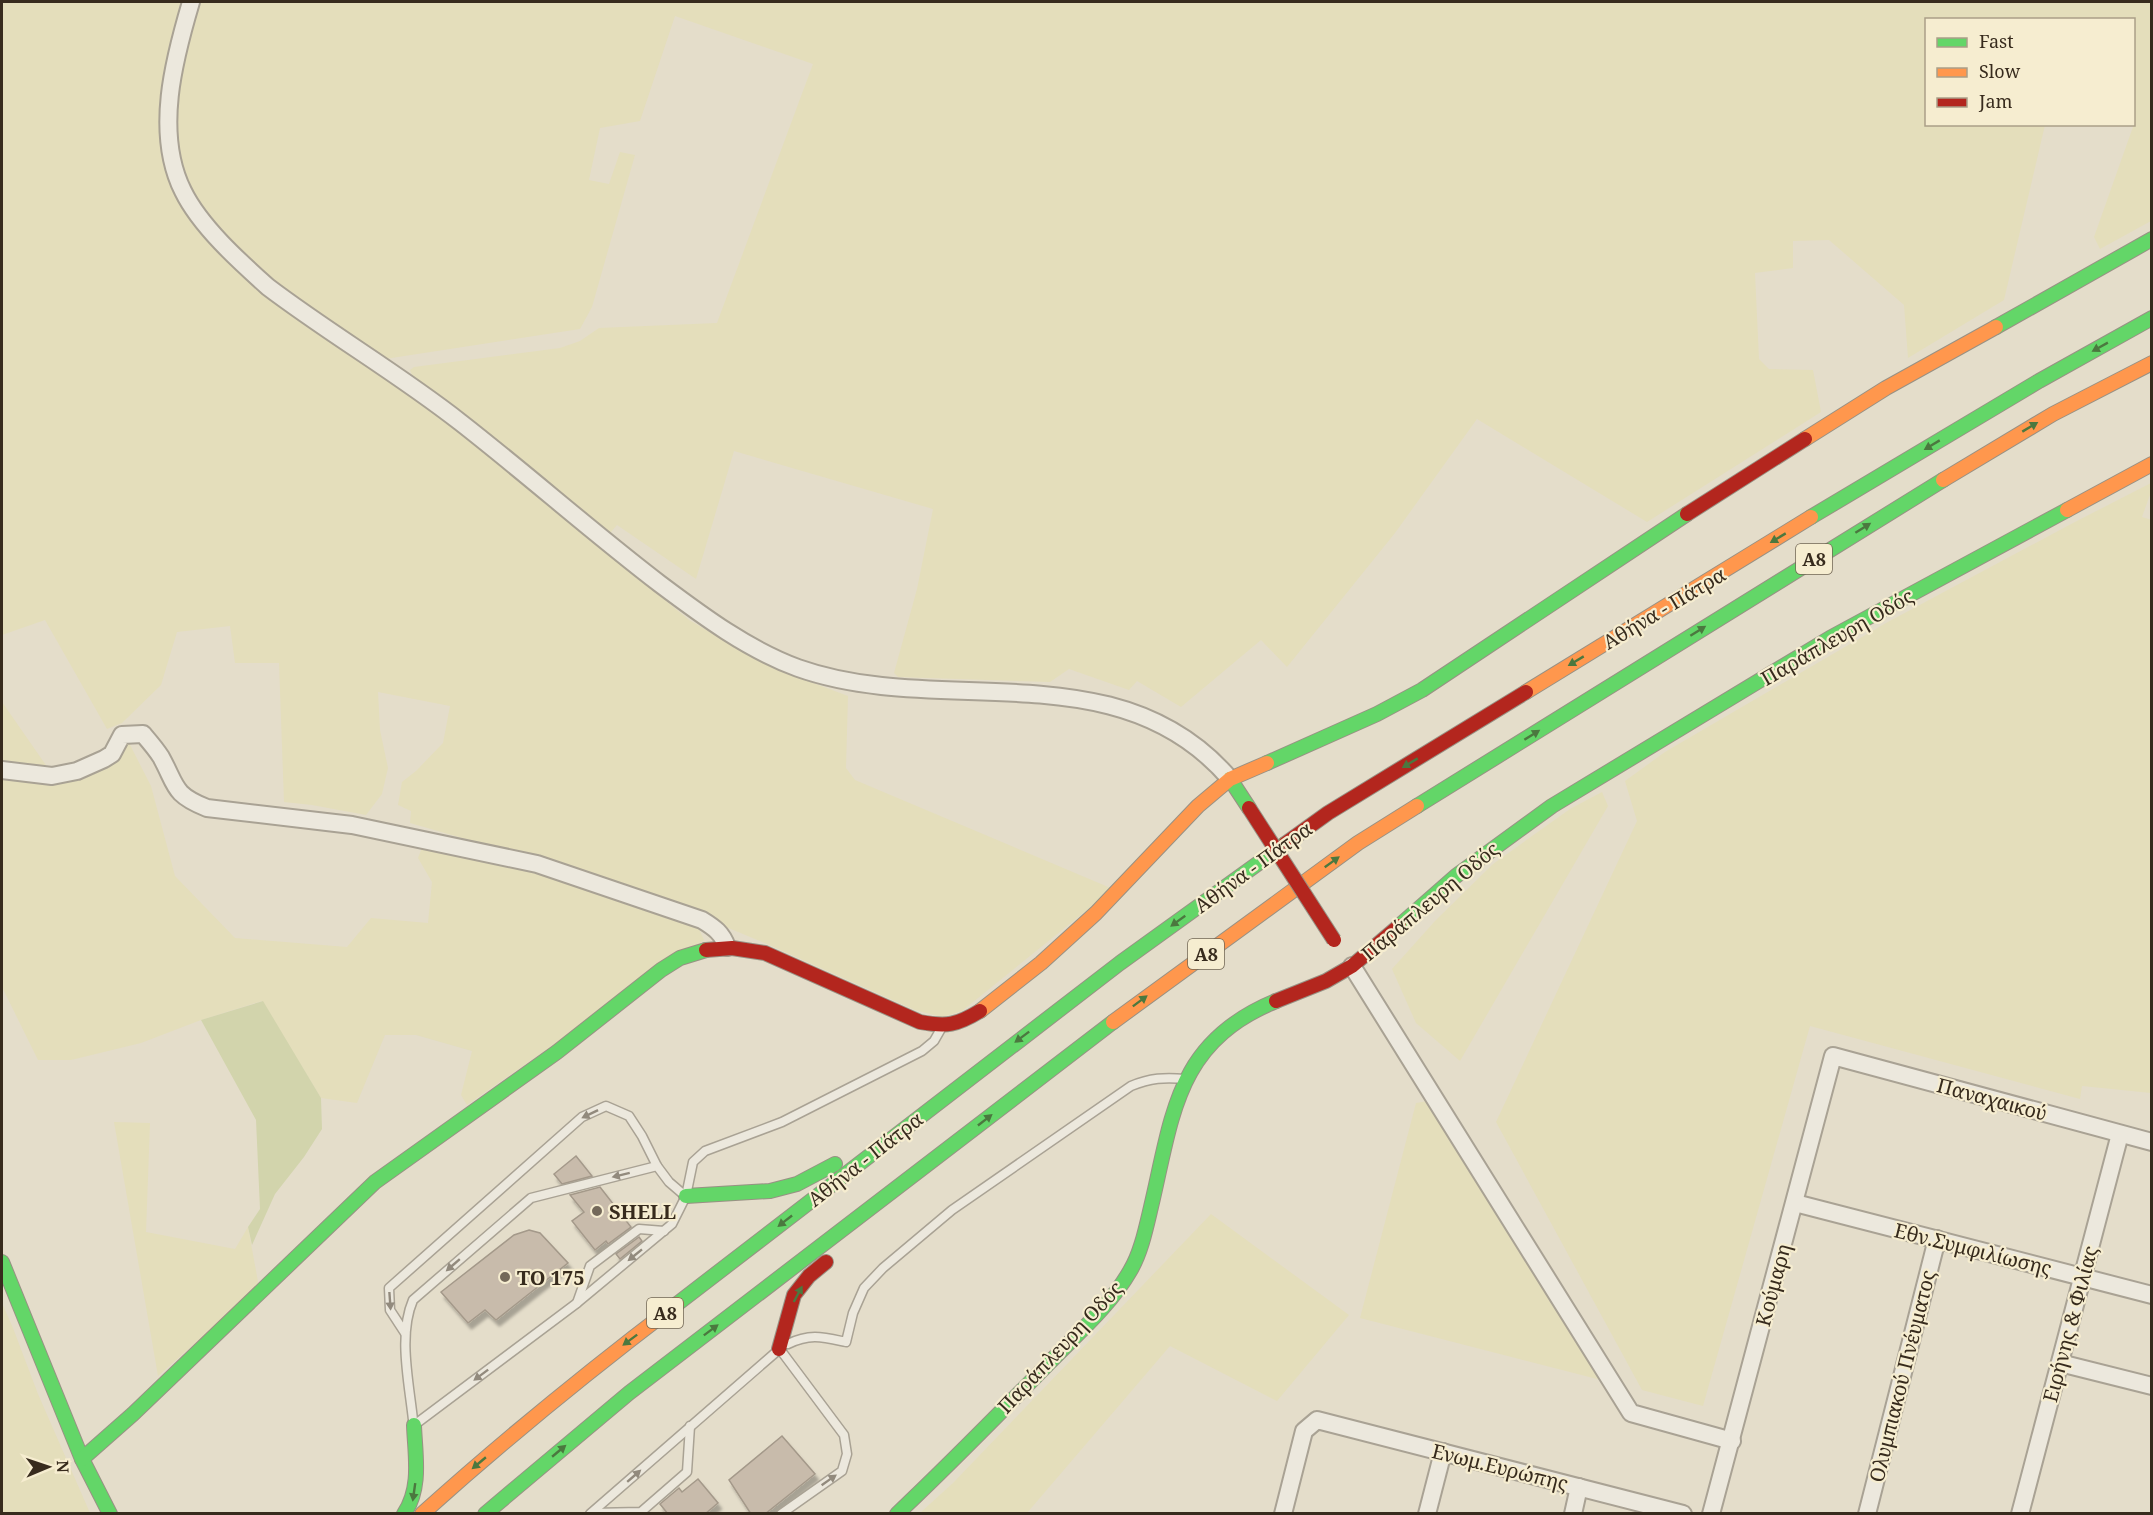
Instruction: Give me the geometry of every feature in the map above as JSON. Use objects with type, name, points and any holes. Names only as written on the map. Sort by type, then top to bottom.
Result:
[{"type":"main road","points":[[82,1458],[222,1330],[345,1209],[408,1156],[557,1052],[657,973],[680,958],[703,950],[727,947],[765,953],[920,1022],[942,1026],[962,1022],[981,1011],[1041,963],[1096,913],[1198,806],[1230,779],[1377,714],[1422,690],[1670,525],[1886,388],[2151,238]]},
{"type":"main road","name":"Αθήνα - Πάτρα","points":[[422,1514],[472,1469],[602,1361],[1120,963],[1328,813],[1864,485],[2039,381],[2151,318]]},
{"type":"main road","name":"Αθήνα - Πάτρα","points":[[485,1514],[629,1393],[1149,995],[1358,843],[1904,503],[2053,414],[2151,363]]},
{"type":"main road","name":"Παράπλευρη Οδός","points":[[897,1514],[1098,1313],[1130,1271],[1144,1231],[1176,1103],[1199,1057],[1215,1038],[1232,1024],[1257,1009],[1326,981],[1343,953],[1456,876],[1552,806],[1830,638],[2151,464]]},
{"type":"main road","points":[[1230,779],[1343,953]]},
{"type":"main road","points":[[686,1196],[770,1191],[797,1184],[914,1121]]},
{"type":"main road","points":[[856,1237],[939,1155]]},
{"type":"main road","points":[[779,1349],[795,1295],[809,1276],[840,1250]]},
{"type":"main road","points":[[2,1262],[82,1458],[110,1514]]},
{"type":"main road","points":[[404,1514],[412,1505],[416,1486],[414,1425]]},
{"type":"street","points":[[190,2],[172,76],[169,119],[175,171],[183,191],[199,215],[248,269],[268,287],[460,422],[610,546],[677,597],[743,643],[797,667],[840,680],[883,687],[1051,694],[1125,709],[1176,733],[1203,752],[1230,779]]},
{"type":"street","points":[[2,770],[52,776],[77,771],[112,754],[122,735],[143,734],[160,755],[176,789],[188,801],[207,808],[352,825],[537,864],[702,920],[717,929],[723,936],[727,947]]},
{"type":"street","points":[[1343,953],[1630,1413],[1732,1441]]},
{"type":"street","name":"Κούμαρη","points":[[1711,1514],[1833,1056]]},
{"type":"street","name":"Παναχαικού","points":[[1833,1056],[2151,1142]]},
{"type":"street","name":"Ειρήνης & Φιλίας","points":[[2020,1514],[2121,1134]]},
{"type":"street","name":"Εθν.Συμφιλίωσης","points":[[1795,1203],[2151,1294]]},
{"type":"street","name":"Ολυμπιακού Πνέυματος","points":[[1867,1514],[1937,1239]]},
{"type":"street","points":[[2060,1363],[2151,1386]]},
{"type":"street","name":"Ενωμ.Ευρώπης","points":[[1283,1514],[1304,1431],[1317,1420],[1683,1514]]},
{"type":"street","points":[[1427,1514],[1443,1452]]},
{"type":"street","points":[[1573,1514],[1579,1487]]},
{"type":"lane","points":[[414,1425],[577,1303],[672,1224],[686,1196],[693,1162],[705,1151],[782,1122],[922,1051],[934,1041],[942,1026]]},
{"type":"lane","points":[[591,1513],[779,1349],[801,1338],[821,1336],[846,1342],[853,1313],[864,1288],[883,1268],[952,1210],[1131,1086],[1155,1078],[1186,1079]]},
{"type":"lane","points":[[405,1333],[390,1310],[389,1288],[582,1117],[606,1106],[629,1116],[657,1166],[669,1182],[686,1196]]},
{"type":"lane","points":[[414,1425],[405,1333],[407,1314],[413,1300],[531,1198],[657,1166]]},
{"type":"lane","points":[[577,1303],[590,1266],[639,1229],[664,1231]]},
{"type":"lane","points":[[779,1349],[844,1435],[847,1454],[842,1472],[781,1514]]},
{"type":"lane","points":[[591,1513],[641,1512],[687,1472],[690,1426]]},
{"type":"shaded area","points":[[2,2],[2151,2],[2151,221],[2100,249],[2094,237],[2135,126],[2135,18],[1925,18],[1925,126],[2045,126],[2004,300],[1908,358],[1904,305],[1829,240],[1793,241],[1793,268],[1755,273],[1759,359],[1769,369],[1813,370],[1821,412],[1647,522],[1477,419],[1395,533],[1287,667],[1261,640],[1181,707],[1137,681],[1129,690],[1069,669],[1050,682],[898,677],[894,673],[917,589],[933,509],[734,451],[696,579],[617,525],[610,533],[412,375],[410,370],[414,367],[560,348],[580,341],[599,328],[717,323],[813,64],[675,16],[640,121],[600,128],[589,180],[609,184],[620,152],[635,155],[592,307],[580,329],[385,359],[594,541],[689,620],[771,667],[848,696],[846,768],[855,780],[1113,889],[962,1011],[942,1017],[915,1010],[661,900],[542,861],[410,823],[411,811],[398,805],[402,782],[443,743],[450,706],[378,692],[380,730],[388,768],[382,794],[366,815],[284,802],[279,663],[235,663],[230,626],[177,632],[161,685],[122,723],[107,729],[45,620],[2,635]]},
{"type":"shaded area","points":[[2151,483],[2151,492],[2142,517],[2152,520],[2151,1093],[2082,1086],[2080,1099],[1810,1026],[1703,1406],[1642,1390],[1496,1122],[1637,821],[1625,781],[1665,752],[1886,623]]},
{"type":"shaded area","points":[[2,702],[50,771],[2,765]]},
{"type":"shaded area","points":[[128,741],[151,786],[175,876],[235,938],[347,947],[371,918],[428,923],[432,882],[418,858],[423,845],[521,868],[598,893],[699,929],[704,940],[467,1105],[461,1095],[472,1051],[416,1035],[385,1035],[357,1103],[321,1098],[262,1001],[201,1020],[141,1043],[71,1060],[38,1060],[2,987],[2,773],[42,778]]},
{"type":"shaded area","points":[[1602,792],[1608,806],[1460,1061],[1416,1023],[1392,969],[1435,921],[1493,864],[1570,809]]},
{"type":"shaded area","points":[[1428,1101],[1601,1380],[1360,1318],[1416,1103]]},
{"type":"shaded area","points":[[114,1122],[150,1123],[146,1232],[235,1249],[248,1227],[259,1287],[158,1376]]},
{"type":"shaded area","points":[[1211,1214],[1349,1315],[1277,1401],[1170,1346],[1027,1513],[920,1513],[953,1483]]},
{"type":"shaded area","points":[[2,1303],[38,1394],[90,1513],[2,1513]]},
{"type":"green space","points":[[263,1001],[321,1098],[322,1129],[304,1157],[275,1194],[252,1245],[248,1227],[260,1209],[256,1120],[201,1020]]},
{"type":"building","points":[[576,1156],[592,1176],[562,1184],[554,1174]]},
{"type":"building","points":[[600,1187],[631,1227],[608,1244],[606,1241],[595,1250],[572,1221],[584,1212],[570,1195]]},
{"type":"building","name":"TO 175","points":[[529,1230],[540,1233],[568,1263],[496,1320],[485,1310],[468,1323],[441,1292],[514,1235]]},
{"type":"building","points":[[639,1237],[642,1241],[620,1259],[616,1254]]},
{"type":"building","points":[[782,1436],[815,1474],[765,1514],[751,1514],[729,1480]]},
{"type":"building","points":[[698,1479],[718,1503],[705,1514],[668,1514],[660,1504],[679,1488],[682,1492]]},
{"type":"traffic: fast","points":[[1996,327],[2152,239]]},
{"type":"traffic: fast","points":[[1811,517],[2039,381],[2152,318]]},
{"type":"traffic: fast","points":[[1417,806],[1943,480]]},
{"type":"traffic: fast","points":[[1399,926],[1456,876],[1552,806],[1830,638],[2067,510]]},
{"type":"traffic: fast","points":[[1267,763],[1377,714],[1422,690],[1687,514]]},
{"type":"traffic: fast","points":[[1230,779],[1249,808]]},
{"type":"traffic: fast","points":[[677,1304],[1120,963],[1285,844]]},
{"type":"traffic: fast","points":[[82,1459],[133,1414],[375,1182],[557,1052],[661,970],[680,958],[706,950]]},
{"type":"traffic: fast","points":[[897,1514],[1081,1331],[1122,1284],[1134,1264],[1143,1240],[1166,1141],[1184,1084],[1198,1060],[1217,1037],[1243,1018],[1276,1001]]},
{"type":"traffic: fast","points":[[485,1514],[629,1393],[1113,1022]]},
{"type":"traffic: fast","points":[[686,1196],[770,1191],[797,1184],[835,1164]]},
{"type":"traffic: fast","points":[[2,1262],[82,1459],[110,1514]]},
{"type":"traffic: fast","points":[[404,1514],[410,1504],[415,1482],[414,1425]]},
{"type":"traffic: slow","points":[[1805,439],[1886,388],[1996,327]]},
{"type":"traffic: slow","points":[[1943,480],[2053,414],[2152,363]]},
{"type":"traffic: slow","points":[[2067,510],[2152,464]]},
{"type":"traffic: slow","points":[[1526,692],[1811,517]]},
{"type":"traffic: slow","points":[[980,1011],[1041,963],[1096,913],[1198,806],[1230,779],[1267,763]]},
{"type":"traffic: slow","points":[[1113,1022],[1358,843],[1417,806]]},
{"type":"traffic: slow","points":[[422,1514],[547,1406],[677,1304]]},
{"type":"traffic: jam","points":[[1687,514],[1805,439]]},
{"type":"traffic: jam","points":[[1285,844],[1328,813],[1526,692]]},
{"type":"traffic: jam","points":[[1249,808],[1334,940]]},
{"type":"traffic: jam","points":[[1276,1001],[1326,981],[1352,966],[1399,926]]},
{"type":"traffic: jam","points":[[706,950],[732,948],[765,953],[920,1022],[952,1024],[980,1011]]},
{"type":"traffic: jam","points":[[779,1349],[794,1295],[809,1276],[826,1262]]},
{"type":"place","name":"SHELL","points":[[597,1211]]},
{"type":"place","name":"TO 175","points":[[505,1277]]}]
